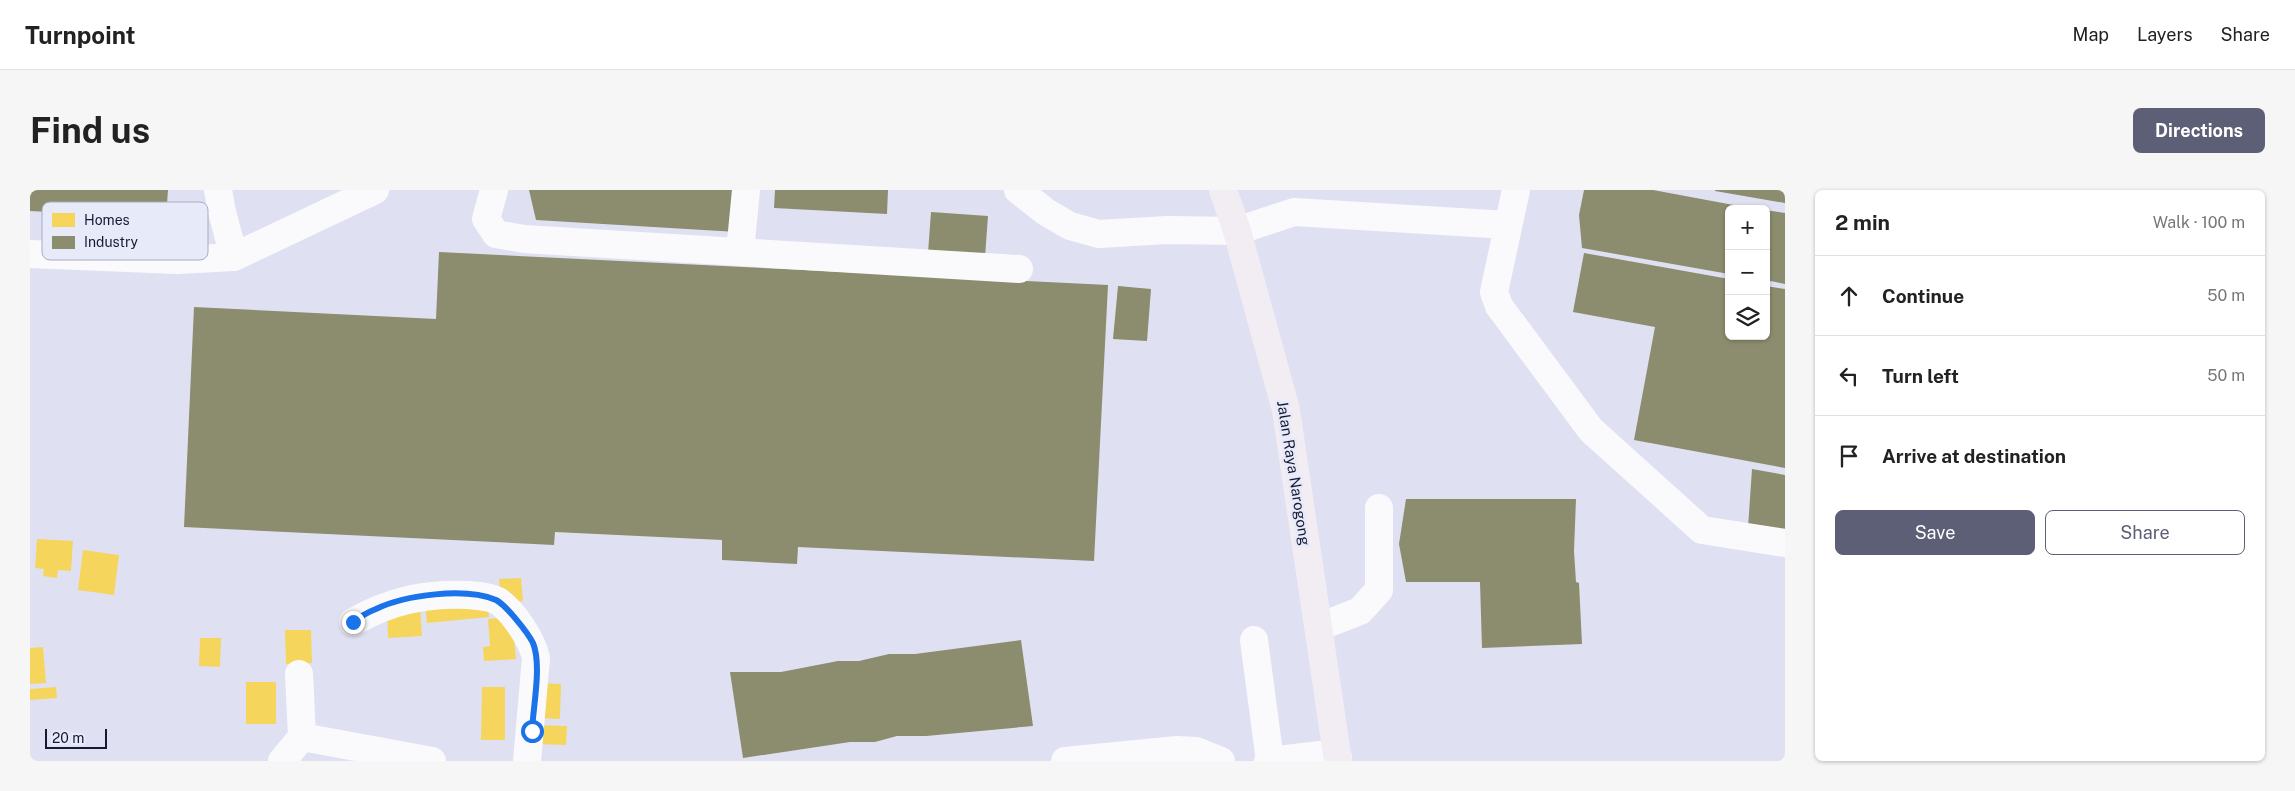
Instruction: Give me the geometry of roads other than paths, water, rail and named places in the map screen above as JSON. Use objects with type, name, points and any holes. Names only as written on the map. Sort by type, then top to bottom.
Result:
[{"type":"main road","name":"Jalan Raya Narogong","points":[[1223,190],[1237,231],[1286,410],[1338,759]]},
{"type":"street","points":[[218,190],[234,257]]},
{"type":"street","points":[[208,258],[234,257],[375,190]]},
{"type":"street","points":[[494,190],[486,219],[496,234],[524,239],[1019,269]]},
{"type":"street","points":[[740,252],[746,190]]},
{"type":"street","points":[[1018,190],[1046,212],[1070,226],[1099,234],[1167,230],[1237,231],[1294,212],[1508,225]]},
{"type":"street","points":[[1516,190],[1494,292],[1499,306],[1591,430],[1702,530],[1785,543]]},
{"type":"street","points":[[1319,627],[1360,611],[1379,590],[1380,508]]},
{"type":"street","points":[[353,622],[377,608],[423,596],[445,594],[481,596],[497,601],[532,643],[536,658],[527,761]]},
{"type":"street","points":[[1254,640],[1269,761],[1320,754],[1338,759]]},
{"type":"street","points":[[282,761],[302,737],[299,674]]},
{"type":"street","points":[[302,737],[432,761]]},
{"type":"street","points":[[1065,761],[1177,750],[1196,751],[1221,761]]}]
